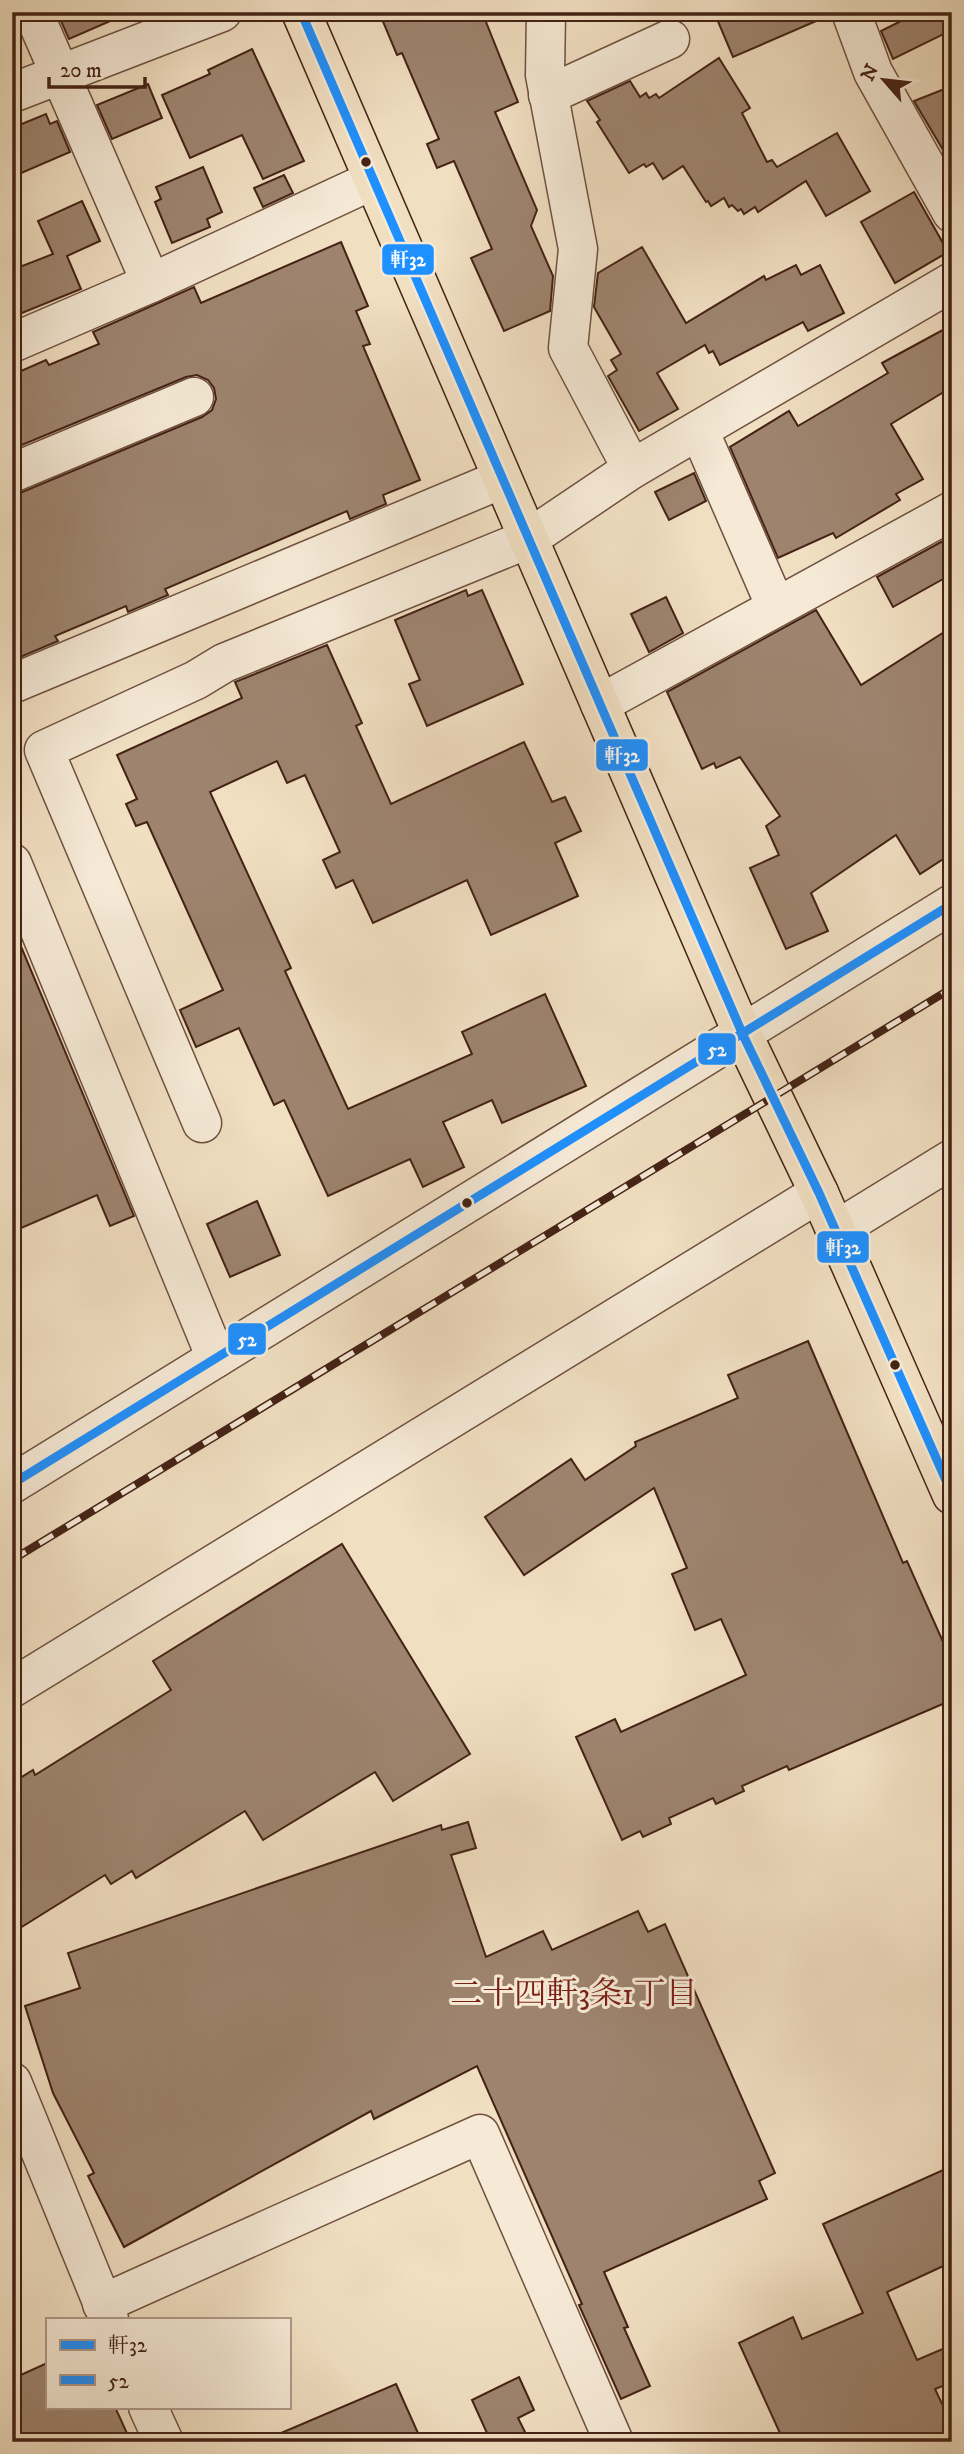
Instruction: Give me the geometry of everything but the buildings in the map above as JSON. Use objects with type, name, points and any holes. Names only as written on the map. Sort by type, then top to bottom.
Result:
[{"type":"main road","points":[[301,12],[743,1035],[819,1193],[952,1495]]},
{"type":"street","points":[[33,12],[151,283]]},
{"type":"street","points":[[12,93],[222,12]]},
{"type":"street","points":[[546,12],[545,75],[578,249],[568,348],[632,469]]},
{"type":"street","points":[[851,12],[873,72],[952,213]]},
{"type":"street","points":[[548,95],[670,39]]},
{"type":"street","points":[[12,343],[151,283],[373,180]]},
{"type":"street","points":[[202,1123],[44,750],[196,680],[224,663],[528,539],[632,469],[952,282]]},
{"type":"street","points":[[12,473],[194,397]]},
{"type":"street","points":[[699,430],[776,607]]},
{"type":"street","points":[[12,684],[502,479]]},
{"type":"street","points":[[600,704],[952,511]]},
{"type":"street","points":[[12,863],[216,1359]]},
{"type":"street","points":[[12,1484],[952,904]]},
{"type":"street","points":[[835,1231],[952,1158]]},
{"type":"street","points":[[12,1688],[819,1193]]},
{"type":"street","points":[[12,2082],[106,2311],[480,2134],[614,2442]]},
{"type":"street","points":[[148,2408],[164,2442]]},
{"type":"railway","points":[[12,1560],[952,988]]},
{"type":"transit line","name":"軒32","points":[[301,12],[743,1035],[819,1193],[952,1494]]},
{"type":"transit line","name":"52","points":[[12,1484],[952,904]]},
{"type":"district","name":"二十四軒3条1丁目","points":[[574,1993]]}]
